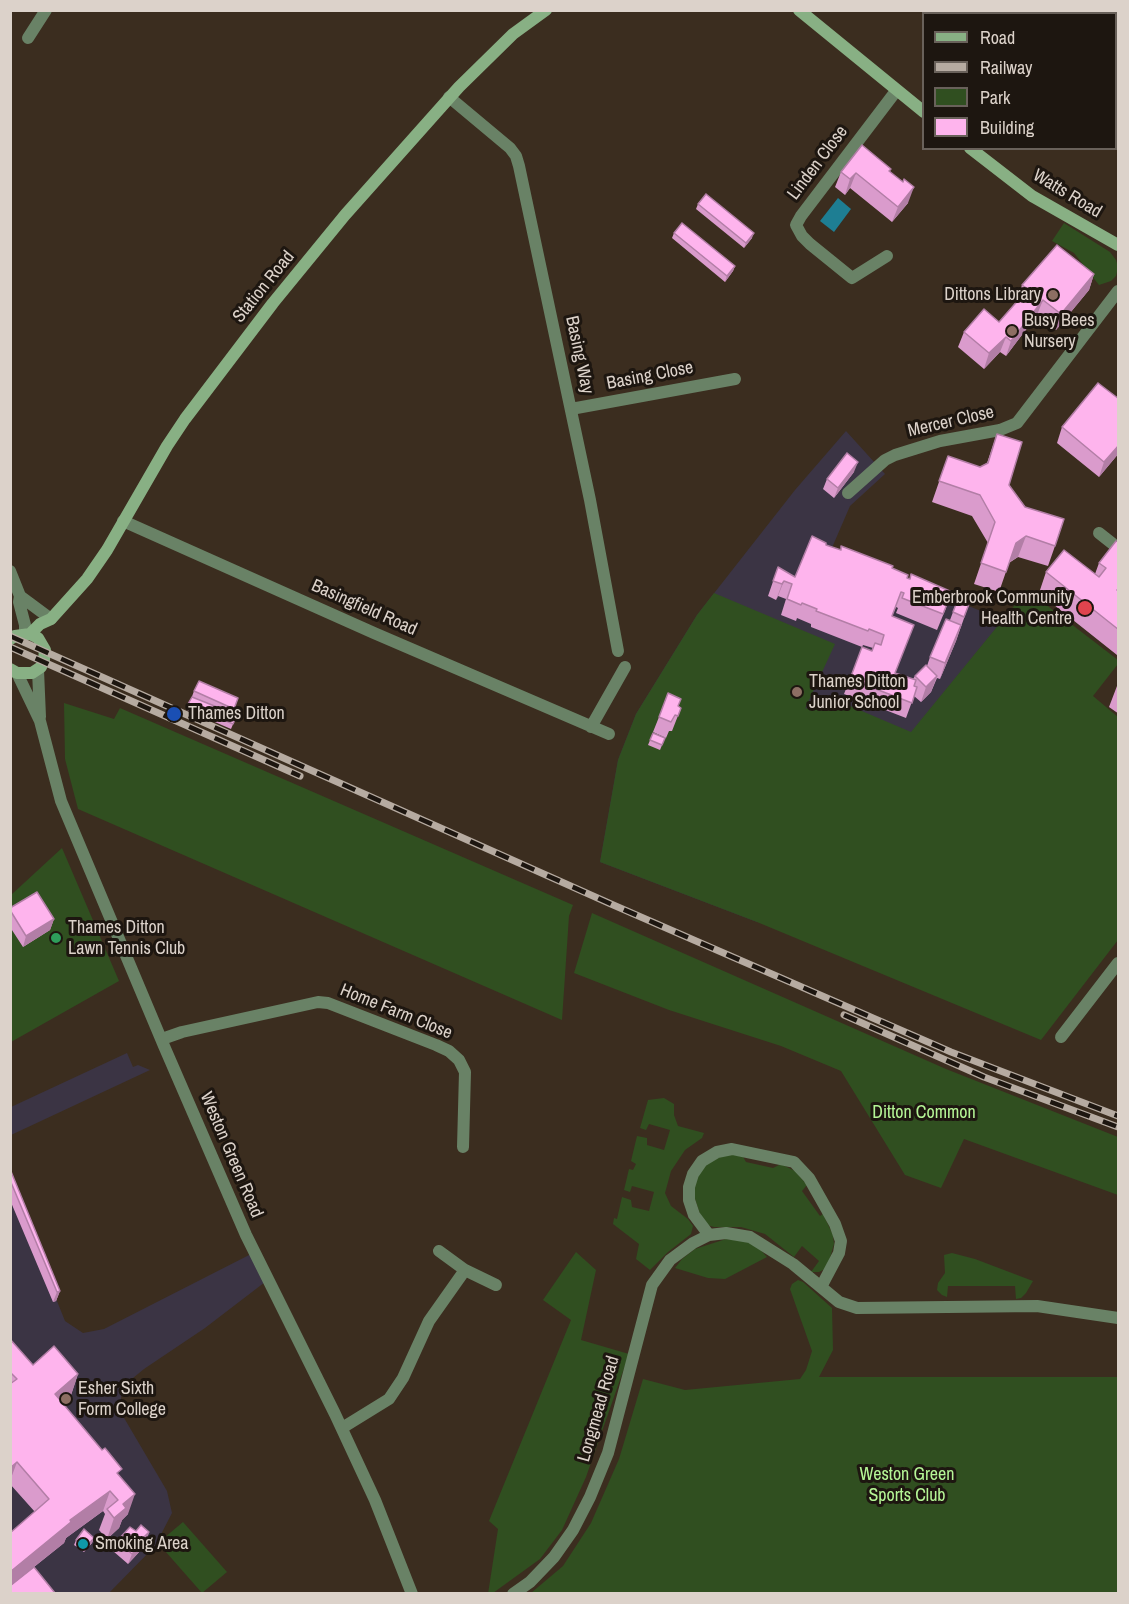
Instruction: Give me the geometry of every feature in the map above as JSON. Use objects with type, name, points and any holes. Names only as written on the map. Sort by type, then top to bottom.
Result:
[{"type":"main road","name":"Station Road","points":[[38,670],[44,660],[43,643],[51,619],[87,579],[166,446],[209,385],[345,215],[449,98],[495,50],[546,10]]},
{"type":"main road","points":[[799,10],[922,110]]},
{"type":"main road","name":"Watts Road","points":[[973,150],[1032,196],[1119,245]]},
{"type":"main road","name":"Station Road","points":[[10,639],[28,633],[51,619]]},
{"type":"main road","points":[[28,633],[43,643]]},
{"type":"main road","points":[[14,671],[27,675],[38,670]]},
{"type":"street","points":[[28,39],[46,10]]},
{"type":"street","name":"Linden Close","points":[[887,256],[852,278],[810,244],[796,225],[896,91]]},
{"type":"street","name":"Basing Way","points":[[449,98],[510,148],[516,156],[540,258],[618,651]]},
{"type":"street","name":"Mercer Close","points":[[848,493],[885,460],[895,455],[940,441],[1000,430],[1017,423],[1119,291]]},
{"type":"street","name":"Basing Close","points":[[571,409],[735,379]]},
{"type":"street","name":"Basingfield Road","points":[[123,521],[374,633],[609,734]]},
{"type":"street","points":[[1099,533],[1119,548]]},
{"type":"street","points":[[10,571],[20,597],[19,602],[28,633]]},
{"type":"street","points":[[20,597],[51,619]]},
{"type":"street","points":[[591,727],[625,667]]},
{"type":"street","name":"Weston Green Road","points":[[38,670],[40,721],[61,801],[246,1235],[342,1428],[375,1500],[412,1593]]},
{"type":"street","name":"Weston Green Road","points":[[14,671],[40,721]]},
{"type":"street","points":[[1060,1037],[1118,964]]},
{"type":"street","name":"Home Farm Close","points":[[162,1039],[182,1032],[318,1002],[328,1003],[436,1045],[449,1051],[459,1060],[465,1071],[463,1147]]},
{"type":"street","points":[[821,1287],[839,1253],[841,1241],[836,1224],[814,1187],[794,1162],[732,1149],[717,1152],[702,1161],[693,1174],[689,1187],[689,1200],[694,1215],[709,1235],[726,1233],[750,1237],[793,1264],[839,1302],[857,1308],[1037,1306],[1119,1318]]},
{"type":"street","name":"Longmead Road","points":[[513,1593],[530,1582],[554,1557],[573,1530],[590,1497],[608,1453],[652,1286],[670,1260],[693,1243],[709,1235]]},
{"type":"street","points":[[439,1251],[465,1270],[496,1285]]},
{"type":"street","points":[[342,1428],[389,1399],[403,1378],[429,1321],[465,1270]]},
{"type":"shaded area","name":"Thames Ditton Junior School","points":[[846,431],[885,474],[850,506],[831,550],[1003,620],[757,922],[600,862],[618,760],[636,714],[697,615],[795,490]]},
{"type":"shaded area","points":[[127,1053],[133,1067],[138,1065],[150,1070],[11,1135],[11,1107]]},
{"type":"shaded area","name":"Esher Sixth Form College","points":[[10,1184],[65,1321],[83,1333],[104,1329],[255,1252],[269,1279],[122,1387],[120,1411],[167,1491],[172,1513],[155,1546],[109,1593],[11,1593]]},
{"type":"green space","points":[[1064,223],[1110,252],[1118,267],[1116,276],[1111,281],[1099,285],[1074,253],[1052,241]]},
{"type":"green space","points":[[1027,590],[1118,660],[1118,664],[1093,696],[1118,717],[1118,940],[1041,1040],[757,922],[600,862],[618,760],[636,714],[697,615],[714,593],[835,644],[805,709],[829,697],[911,732]]},
{"type":"green space","points":[[64,703],[114,719],[120,708],[573,905],[569,916],[562,1020],[78,809],[65,759]]},
{"type":"green space","name":"Thames Ditton Lawn Tennis Club","points":[[62,848],[119,981],[11,1042],[11,895]]},
{"type":"green space","name":"Ditton Common","points":[[592,913],[946,1069],[1118,1137],[1118,1195],[964,1139],[941,1188],[905,1175],[841,1071],[781,1046],[669,1010],[574,973]]},
{"type":"green space","points":[[664,1098],[674,1104],[674,1115],[678,1126],[704,1133],[702,1138],[685,1150],[671,1171],[665,1193],[671,1206],[688,1219],[693,1226],[691,1234],[650,1270],[636,1259],[639,1244],[613,1224],[614,1218],[617,1219],[622,1197],[631,1200],[632,1207],[649,1211],[654,1192],[632,1186],[630,1192],[624,1190],[629,1169],[633,1170],[636,1164],[631,1161],[637,1136],[647,1138],[647,1145],[664,1150],[670,1130],[649,1124],[646,1130],[640,1128],[648,1100]]},
{"type":"green space","points":[[725,1155],[742,1155],[746,1162],[773,1168],[781,1164],[795,1171],[807,1185],[802,1191],[820,1216],[823,1214],[833,1235],[834,1244],[827,1268],[819,1272],[811,1272],[819,1261],[802,1246],[794,1257],[765,1234],[741,1227],[707,1225],[701,1217],[693,1193],[700,1169],[711,1160]]},
{"type":"green space","points":[[726,1239],[749,1242],[757,1246],[767,1257],[725,1279],[708,1278],[675,1268],[695,1249]]},
{"type":"green space","points":[[576,1252],[596,1270],[581,1340],[629,1354],[586,1477],[562,1530],[540,1559],[493,1593],[488,1594],[498,1529],[489,1521],[571,1320],[543,1300]]},
{"type":"green space","points":[[952,1253],[975,1259],[1033,1281],[1026,1293],[1016,1299],[1015,1286],[948,1286],[947,1297],[937,1290],[938,1283],[945,1273],[944,1255]]},
{"type":"green space","name":"Weston Green Sports Club","points":[[798,1280],[832,1308],[833,1350],[819,1377],[1118,1377],[1118,1593],[531,1593],[563,1566],[591,1523],[619,1459],[643,1379],[685,1390],[800,1379],[806,1370],[812,1351],[790,1289],[792,1284]]},
{"type":"green space","points":[[183,1522],[227,1572],[202,1593],[158,1543]]},
{"type":"water","points":[[838,198],[851,209],[834,232],[820,221]]},
{"type":"building","points":[[965,10],[988,10],[986,12],[966,12]]},
{"type":"building","points":[[862,145],[891,169],[889,171],[914,187],[898,207],[856,173],[850,179],[841,172]]},
{"type":"building","points":[[706,194],[754,233],[746,243],[698,204]]},
{"type":"building","points":[[682,223],[735,266],[727,276],[674,233]]},
{"type":"building","points":[[1057,245],[1094,274],[1061,314],[1043,300],[1011,341],[1006,337],[989,353],[964,332],[984,309],[999,322],[1028,289],[1022,285]]},
{"type":"building","points":[[1098,383],[1119,399],[1119,445],[1104,462],[1062,427]]},
{"type":"building","points":[[997,434],[1022,442],[1009,485],[1025,507],[1064,519],[1055,546],[1026,536],[1016,543],[1006,572],[981,563],[995,522],[980,495],[939,481],[948,456],[980,467],[988,463]]},
{"type":"building","points":[[847,453],[858,462],[838,488],[827,479]]},
{"type":"building","points":[[812,536],[826,545],[841,550],[841,546],[893,566],[892,568],[908,575],[907,578],[910,579],[911,574],[952,592],[943,614],[902,598],[904,593],[901,592],[892,616],[914,625],[895,673],[916,680],[914,686],[917,687],[912,703],[850,679],[862,647],[872,651],[875,643],[881,645],[884,635],[869,629],[868,631],[787,599],[792,584],[773,581],[778,567],[795,577]]},
{"type":"building","points":[[1116,541],[1119,542],[1119,588],[1117,590],[1119,591],[1119,630],[1046,572],[1064,550],[1099,577],[1106,568],[1099,563]]},
{"type":"building","points":[[958,599],[969,604],[964,617],[953,612]]},
{"type":"building","points":[[946,619],[961,625],[945,663],[930,657]]},
{"type":"building","points":[[926,665],[937,676],[926,687],[915,676]]},
{"type":"building","points":[[199,681],[238,698],[234,709],[194,691]]},
{"type":"building","points":[[668,693],[681,699],[678,716],[675,715],[671,722],[659,717]]},
{"type":"building","points":[[192,697],[237,715],[233,724],[188,704]]},
{"type":"building","points":[[653,733],[665,738],[662,745],[650,740]]},
{"type":"building","points":[[37,892],[54,919],[26,936],[10,908]]},
{"type":"building","points":[[10,1169],[60,1291],[57,1292],[10,1180]]},
{"type":"building","points":[[10,1339],[33,1365],[54,1346],[78,1374],[55,1394],[102,1450],[105,1448],[122,1469],[117,1473],[135,1494],[123,1504],[126,1508],[114,1518],[107,1509],[118,1500],[110,1491],[70,1520],[71,1522],[10,1572],[10,1533],[49,1499],[17,1462],[10,1468],[10,1384],[17,1379],[10,1372]]},
{"type":"building","points":[[141,1525],[149,1532],[132,1554],[117,1541],[130,1527],[136,1531]]},
{"type":"building","points":[[84,1529],[94,1538],[86,1547],[76,1540]]},
{"type":"building","points":[[34,1567],[55,1593],[10,1593],[10,1586]]},
{"type":"railway","points":[[10,636],[611,904],[951,1052],[1118,1116]]},
{"type":"railway","points":[[10,647],[300,776]]},
{"type":"railway","points":[[844,1015],[984,1077],[1118,1127]]},
{"type":"place","name":"Dittons Library","points":[[1053,295]]},
{"type":"place","name":"Busy Bees Nursery","points":[[1012,331]]},
{"type":"place","name":"Emberbrook Community Health Centre","points":[[1085,608]]},
{"type":"place","name":"Thames Ditton Junior School","points":[[797,692]]},
{"type":"place","name":"Thames Ditton","points":[[174,714]]},
{"type":"place","name":"Thames Ditton Lawn Tennis Club","points":[[56,938]]},
{"type":"place","name":"Esher Sixth Form College","points":[[66,1399]]},
{"type":"place","name":"Smoking Area","points":[[83,1544]]}]
